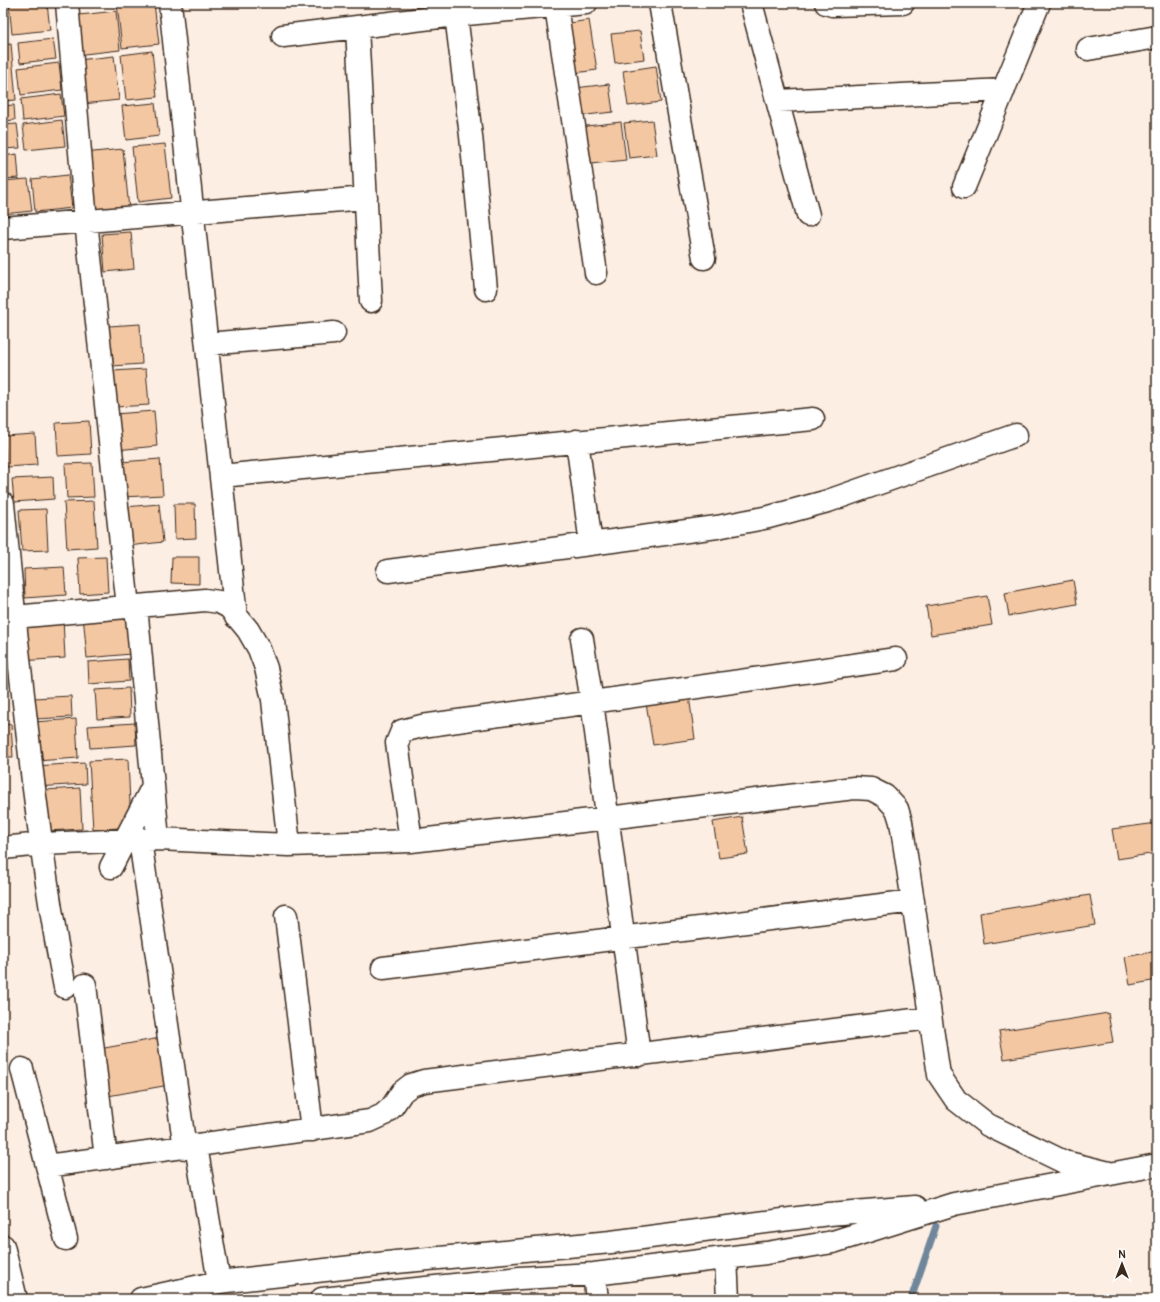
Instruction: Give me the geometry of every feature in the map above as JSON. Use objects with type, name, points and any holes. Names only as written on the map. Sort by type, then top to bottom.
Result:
[{"type":"street","points":[[67,3],[86,221],[153,786],[141,840],[191,1147],[219,1282]]},
{"type":"street","points":[[170,3],[236,617]]},
{"type":"street","points":[[283,36],[456,15],[550,5],[586,3]]},
{"type":"street","points":[[660,3],[704,258]]},
{"type":"street","points":[[751,3],[808,215]]},
{"type":"street","points":[[826,3],[832,5],[902,3]]},
{"type":"street","points":[[964,187],[1040,3]]},
{"type":"street","points":[[550,5],[596,273]]},
{"type":"street","points":[[456,15],[471,136],[486,288]]},
{"type":"street","points":[[357,27],[371,301]]},
{"type":"street","points":[[1088,49],[1157,37]]},
{"type":"street","points":[[778,101],[1004,90]]},
{"type":"street","points":[[3,228],[366,198]]},
{"type":"street","points":[[207,344],[334,333]]},
{"type":"street","points":[[221,476],[814,419]]},
{"type":"street","points":[[388,571],[717,527],[776,515],[828,501],[1016,435]]},
{"type":"street","points":[[577,441],[591,544]]},
{"type":"street","points":[[3,504],[9,617],[59,959],[75,986],[106,1158]]},
{"type":"street","points":[[9,617],[205,600],[219,602],[229,607],[248,630],[258,649],[267,676],[272,700],[289,845]]},
{"type":"street","points":[[582,639],[608,818],[639,1054]]},
{"type":"street","points":[[411,840],[396,743],[402,731],[422,726],[896,659]]},
{"type":"street","points":[[110,867],[141,840],[153,786]]},
{"type":"street","points":[[3,848],[41,844],[141,840],[289,845],[411,840],[854,788],[871,789],[885,796],[897,808],[901,822],[939,1075],[956,1100],[988,1125],[1064,1162],[1109,1173]]},
{"type":"street","points":[[383,968],[913,900]]},
{"type":"street","points":[[286,916],[312,1130]]},
{"type":"street","points":[[48,1166],[370,1121],[383,1115],[392,1107],[402,1092],[411,1085],[424,1081],[930,1018]]},
{"type":"street","points":[[22,1069],[66,1238]]},
{"type":"street","points":[[322,1299],[472,1291],[520,1278],[594,1274],[766,1253],[833,1242],[954,1204],[1157,1165]]},
{"type":"street","points":[[141,1299],[219,1282],[396,1262],[611,1242],[829,1214],[954,1204]]},
{"type":"street","points":[[3,1246],[16,1299]]},
{"type":"street","points":[[726,1258],[728,1299]]},
{"type":"street","points":[[594,1274],[597,1299]]},
{"type":"building","points":[[9,3],[47,3],[50,30],[12,34]]},
{"type":"building","points":[[154,3],[159,44],[122,48],[117,4]]},
{"type":"building","points":[[116,11],[120,50],[75,55],[70,16]]},
{"type":"building","points":[[589,20],[597,70],[567,74],[570,23]]},
{"type":"building","points":[[640,31],[644,59],[615,63],[611,34]]},
{"type":"building","points":[[53,39],[56,59],[20,63],[18,43]]},
{"type":"building","points":[[11,44],[16,100],[3,101],[3,45]]},
{"type":"building","points":[[152,51],[157,97],[126,100],[121,55]]},
{"type":"building","points":[[114,56],[119,100],[83,104],[78,60]]},
{"type":"building","points":[[59,63],[62,90],[21,95],[18,68]]},
{"type":"building","points":[[656,66],[661,102],[628,106],[623,71]]},
{"type":"building","points":[[609,84],[613,112],[578,116],[575,88]]},
{"type":"building","points":[[61,94],[64,116],[23,121],[21,99]]},
{"type":"building","points":[[155,103],[159,136],[126,140],[122,106]]},
{"type":"building","points":[[14,105],[15,120],[3,121],[3,106]]},
{"type":"building","points":[[62,120],[65,146],[26,150],[23,125]]},
{"type":"building","points":[[652,120],[657,155],[629,158],[624,123]]},
{"type":"building","points":[[621,122],[626,160],[582,165],[578,127]]},
{"type":"building","points":[[17,124],[20,148],[3,149],[3,125]]},
{"type":"building","points":[[165,144],[171,198],[138,202],[132,147]]},
{"type":"building","points":[[123,149],[129,209],[91,213],[84,153]]},
{"type":"building","points":[[17,154],[19,178],[3,179],[3,156]]},
{"type":"building","points":[[68,175],[72,208],[35,212],[32,179]]},
{"type":"building","points":[[28,179],[32,211],[3,214],[3,181]]},
{"type":"building","points":[[131,232],[134,269],[105,272],[102,234]]},
{"type":"building","points":[[140,324],[142,364],[112,366],[109,326]]},
{"type":"building","points":[[146,369],[149,405],[115,407],[113,371]]},
{"type":"building","points":[[154,411],[157,446],[116,450],[114,414]]},
{"type":"building","points":[[89,421],[91,454],[58,456],[56,423]]},
{"type":"building","points":[[35,434],[37,465],[6,467],[4,436]]},
{"type":"building","points":[[160,459],[163,495],[122,497],[120,462]]},
{"type":"building","points":[[92,463],[94,497],[67,498],[65,464]]},
{"type":"building","points":[[53,477],[54,499],[14,502],[12,479]]},
{"type":"building","points":[[94,501],[97,547],[67,549],[64,502]]},
{"type":"building","points":[[159,504],[163,542],[128,546],[125,507]]},
{"type":"building","points":[[174,504],[195,504],[196,538],[175,539]]},
{"type":"building","points":[[46,509],[48,550],[22,551],[19,510]]},
{"type":"building","points":[[106,557],[108,592],[80,594],[78,558]]},
{"type":"building","points":[[172,557],[199,557],[199,584],[171,583]]},
{"type":"building","points":[[64,567],[66,595],[25,598],[24,569]]},
{"type":"building","points":[[1073,580],[1077,604],[1009,616],[1005,593]]},
{"type":"building","points":[[987,596],[992,625],[931,635],[926,606]]},
{"type":"building","points":[[127,611],[131,654],[87,658],[83,615]]},
{"type":"building","points":[[63,619],[65,658],[21,661],[18,622]]},
{"type":"building","points":[[128,659],[129,681],[89,684],[88,662]]},
{"type":"building","points":[[129,688],[130,717],[97,719],[95,690]]},
{"type":"building","points":[[71,696],[72,717],[35,719],[34,698]]},
{"type":"building","points":[[689,696],[695,739],[653,745],[646,703]]},
{"type":"building","points":[[76,719],[78,758],[36,761],[34,722]]},
{"type":"building","points":[[135,723],[136,745],[90,748],[88,726]]},
{"type":"building","points":[[11,724],[13,757],[3,757],[3,725]]},
{"type":"building","points":[[128,759],[131,827],[93,830],[89,761]]},
{"type":"building","points":[[85,763],[86,784],[35,787],[34,766]]},
{"type":"building","points":[[80,788],[82,829],[47,831],[44,790]]},
{"type":"building","points":[[742,817],[748,854],[719,858],[713,822]]},
{"type":"building","points":[[1157,823],[1157,853],[1117,859],[1112,829]]},
{"type":"building","points":[[1090,895],[1095,925],[984,944],[980,913]]},
{"type":"building","points":[[1157,951],[1157,980],[1130,985],[1125,957]]},
{"type":"building","points":[[1108,1013],[1113,1042],[1004,1059],[999,1031]]},
{"type":"building","points":[[160,1038],[169,1085],[108,1096],[99,1049]]},
{"type":"waterway","points":[[911,1299],[936,1226]]}]
